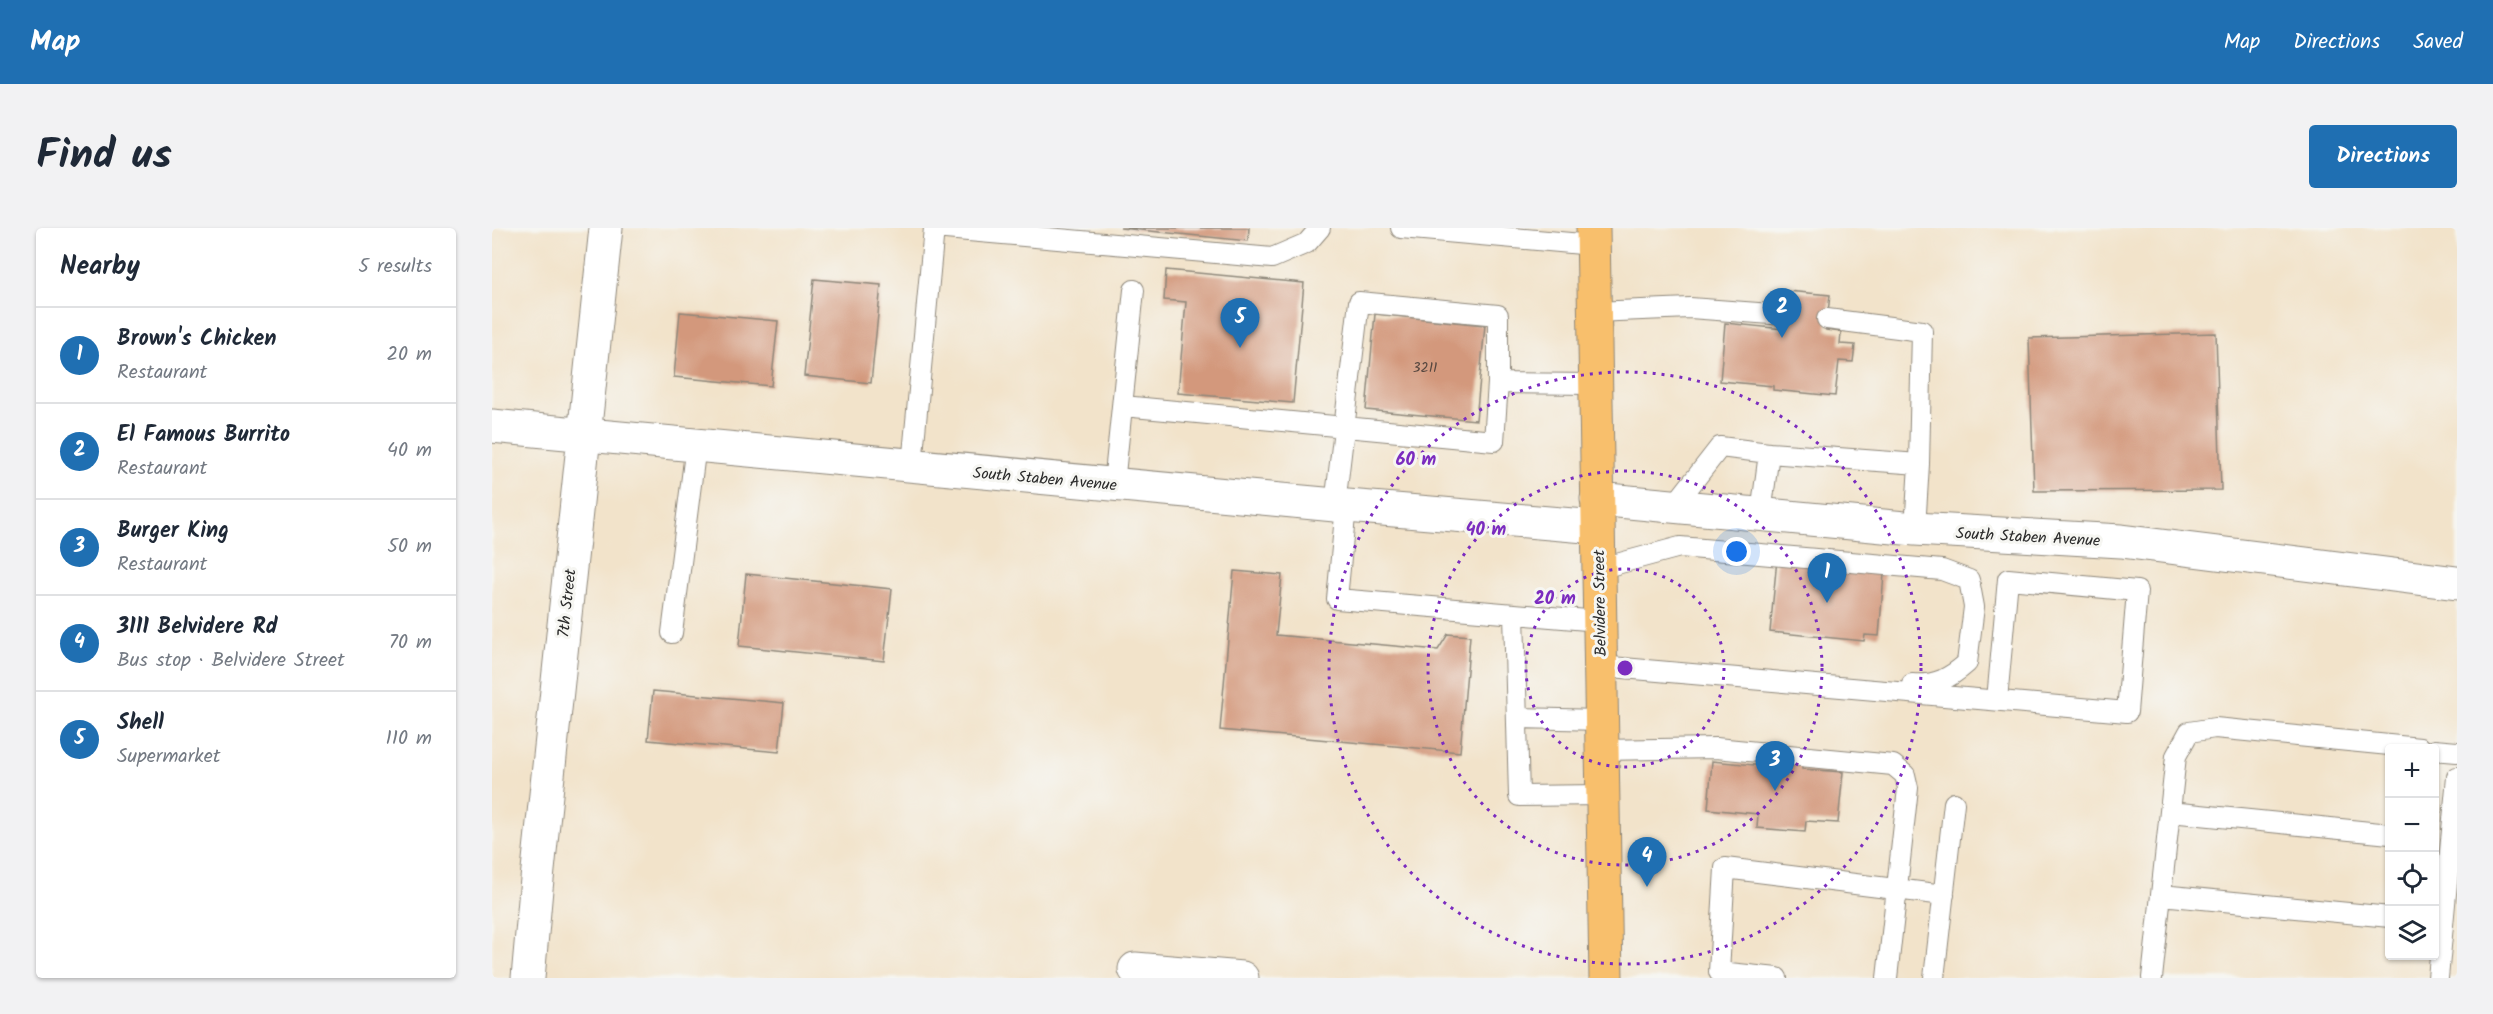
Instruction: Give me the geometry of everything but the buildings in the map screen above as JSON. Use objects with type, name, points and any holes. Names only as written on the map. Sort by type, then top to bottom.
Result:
[{"type":"main road","name":"Belvidere Street","points":[[1593,236],[1606,978]]},
{"type":"street","name":"7th Street","points":[[528,978],[606,228]]},
{"type":"street","name":"South Staben Avenue","points":[[492,426],[1341,506],[1597,513],[1674,506],[1915,529],[2121,541],[2457,583]]},
{"type":"street","points":[[1135,969],[1242,978]]},
{"type":"lane","points":[[912,465],[934,228],[1272,258],[1307,243],[1320,228]]},
{"type":"lane","points":[[1401,228],[1593,236]]},
{"type":"lane","points":[[1114,484],[1134,290]]},
{"type":"lane","points":[[1123,406],[1344,427],[1494,441],[1498,383],[1498,315],[1359,302],[1344,427],[1337,599],[1599,621]]},
{"type":"lane","points":[[1594,312],[1690,308],[1785,315]]},
{"type":"lane","points":[[1827,319],[1922,331],[1915,529]]},
{"type":"lane","points":[[1498,383],[1595,384]]},
{"type":"lane","points":[[672,633],[696,445]]},
{"type":"lane","points":[[1674,506],[1720,447],[1769,453],[1919,464]]},
{"type":"lane","points":[[1761,514],[1769,453]]},
{"type":"lane","points":[[1598,569],[1680,547],[1942,570],[1969,580],[1974,607],[1968,663],[1948,679],[1919,685],[1857,678],[1839,686]]},
{"type":"lane","points":[[1600,666],[2127,712],[2137,591],[2008,579],[1997,700]]},
{"type":"lane","points":[[1515,614],[1520,795],[1602,795]]},
{"type":"lane","points":[[1518,718],[1601,735],[1893,765],[1905,775],[1908,788],[1887,978]]},
{"type":"lane","points":[[2152,978],[2176,756],[2189,732],[2215,728],[2385,745]]},
{"type":"lane","points":[[2439,750],[2457,752]]},
{"type":"lane","points":[[2439,922],[2443,840],[2457,777]]},
{"type":"lane","points":[[1934,978],[1954,803]]},
{"type":"lane","points":[[2170,812],[2385,834]]},
{"type":"lane","points":[[1777,978],[1719,972],[1725,868],[1944,895]]},
{"type":"lane","points":[[2161,895],[2385,917]]},
{"type":"lane","points":[[2438,960],[2438,978]]},
{"type":"place","name":"El Famous Burrito","points":[[1782,338]]},
{"type":"place","name":"Shell","points":[[1240,348]]},
{"type":"place","name":"Brown's Chicken","points":[[1827,603]]},
{"type":"place","name":"Burger King","points":[[1775,791]]},
{"type":"place","name":"3111 Belvidere Rd","points":[[1647,887]]}]
